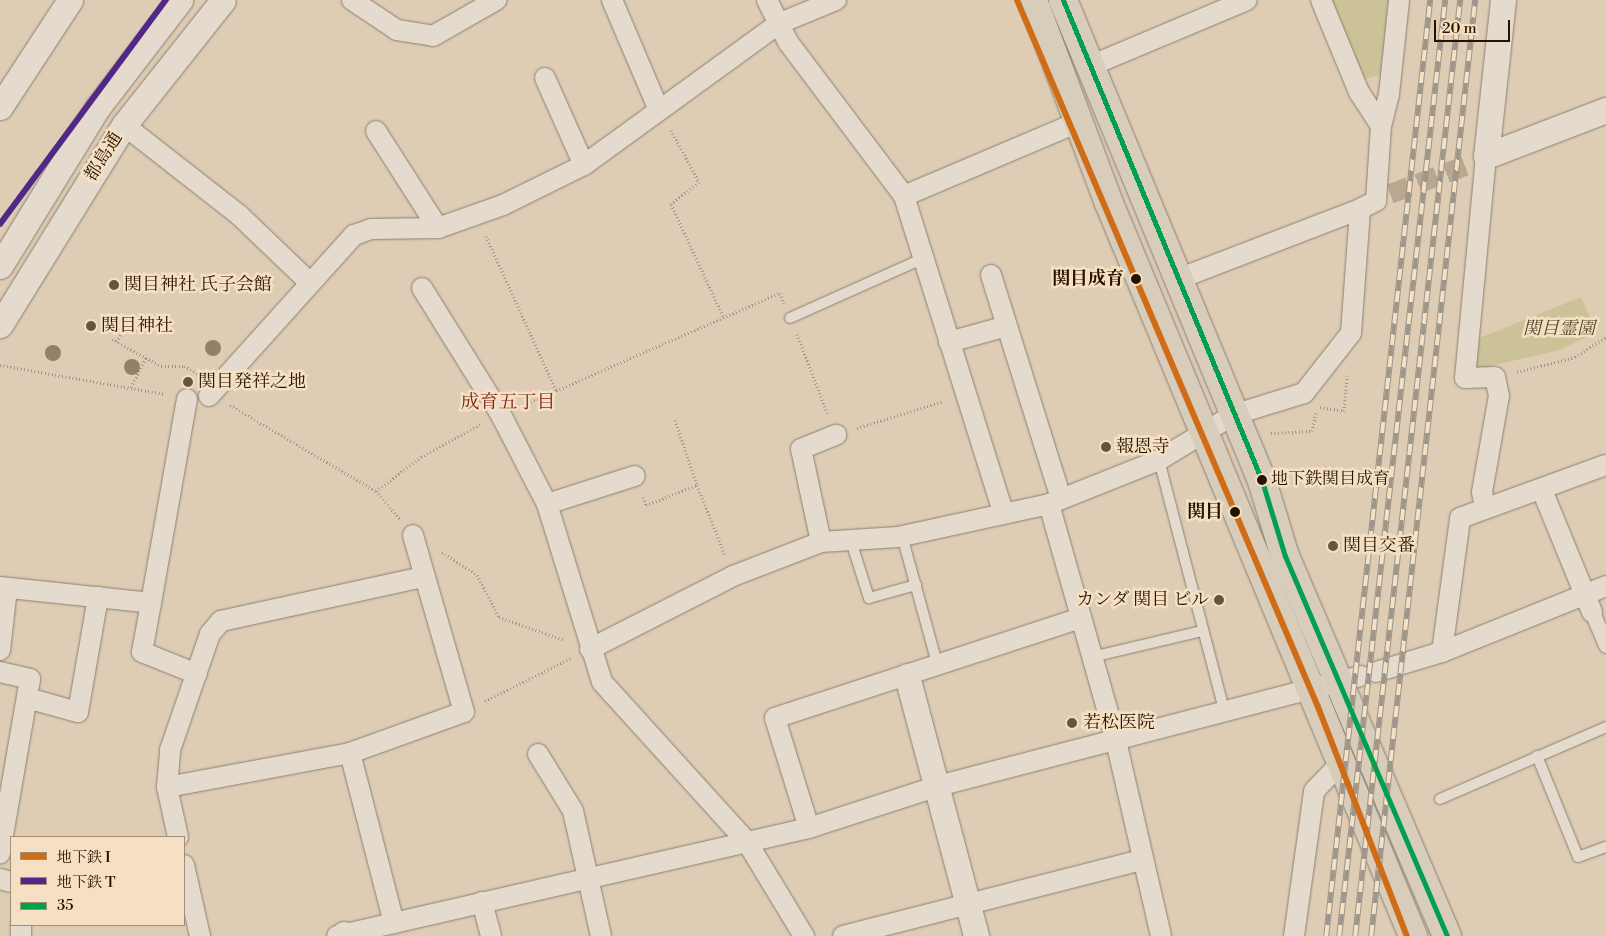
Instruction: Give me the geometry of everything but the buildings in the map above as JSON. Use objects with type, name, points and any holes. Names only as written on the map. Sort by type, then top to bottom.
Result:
[{"type":"highway","points":[[1033,0],[1081,120],[1109,203],[1340,764],[1413,936]]},
{"type":"highway","points":[[1063,0],[1234,415],[1359,677],[1447,936]]},
{"type":"street","name":"都島通","points":[[0,266],[98,106],[180,0]]},
{"type":"street","name":"都島通","points":[[0,325],[124,125],[223,0]]},
{"type":"street","points":[[352,0],[398,30],[433,36],[496,0]]},
{"type":"street","points":[[612,0],[658,108]]},
{"type":"street","points":[[767,0],[778,24],[904,196],[1003,512]]},
{"type":"street","points":[[213,392],[309,282],[354,235],[371,229],[438,228],[477,215],[584,165],[658,108],[778,24],[836,0]]},
{"type":"street","points":[[1090,66],[1247,0]]},
{"type":"street","points":[[1321,0],[1359,92],[1381,126]]},
{"type":"street","points":[[590,649],[733,576],[821,542],[902,536],[1003,512],[1055,502],[1160,460],[1234,415],[1304,393],[1351,333],[1375,201],[1381,126],[1389,94],[1399,0]]},
{"type":"street","points":[[1485,509],[1482,492],[1499,396],[1495,377],[1465,378],[1480,160],[1503,0]]},
{"type":"street","points":[[0,107],[61,8]]},
{"type":"street","points":[[545,78],[584,165]]},
{"type":"street","points":[[1480,160],[1606,110]]},
{"type":"street","points":[[904,196],[1081,120]]},
{"type":"street","points":[[124,125],[239,215],[309,282]]},
{"type":"street","points":[[376,131],[438,228]]},
{"type":"street","points":[[1178,279],[1375,201]]},
{"type":"street","points":[[992,275],[1004,327],[1055,502],[1080,618],[1116,742],[1161,936]]},
{"type":"street","points":[[422,288],[502,415],[547,504],[590,649],[602,682],[747,842],[804,936]]},
{"type":"street","points":[[949,342],[1004,327]]},
{"type":"street","points":[[187,399],[142,652],[197,674]]},
{"type":"street","points":[[821,542],[801,449],[836,435]]},
{"type":"street","points":[[1442,652],[1460,518],[1542,490],[1606,465]]},
{"type":"street","points":[[547,504],[635,476]]},
{"type":"street","points":[[1542,490],[1606,645]]},
{"type":"street","points":[[167,788],[350,753],[464,712],[422,577],[413,535]]},
{"type":"street","points":[[178,836],[167,788],[170,750],[210,634],[221,621],[315,600],[334,600],[422,577]]},
{"type":"street","points":[[342,935],[809,828],[938,786],[1310,691],[1442,652],[1588,603],[1606,586]]},
{"type":"street","points":[[0,650],[3,588],[151,603]]},
{"type":"street","points":[[26,698],[78,712],[98,597]]},
{"type":"street","points":[[809,828],[775,718],[1080,618]]},
{"type":"street","points":[[0,672],[30,679],[7,769],[0,853]]},
{"type":"street","points":[[907,676],[938,786],[976,936]]},
{"type":"street","points":[[350,753],[394,923]]},
{"type":"street","points":[[538,754],[572,811],[585,879],[601,936]]},
{"type":"street","points":[[1294,936],[1314,792],[1340,764]]},
{"type":"street","points":[[843,936],[885,931],[1142,860]]},
{"type":"street","points":[[185,869],[200,936]]},
{"type":"street","points":[[482,902],[491,936]]},
{"type":"lane","points":[[790,318],[924,258]]},
{"type":"lane","points":[[1160,460],[1202,631],[1225,714]]},
{"type":"lane","points":[[902,536],[938,666]]},
{"type":"lane","points":[[851,541],[869,598],[916,585]]},
{"type":"lane","points":[[1092,657],[1202,631]]},
{"type":"lane","points":[[1440,799],[1606,727]]},
{"type":"lane","points":[[1537,756],[1578,857],[1606,847]]},
{"type":"path","points":[[658,108],[699,182],[671,204],[724,318]]},
{"type":"path","points":[[477,215],[556,390]]},
{"type":"path","points":[[376,491],[452,438],[556,390],[780,293],[836,435],[965,395]]},
{"type":"path","points":[[117,342],[128,320]]},
{"type":"path","points":[[1495,377],[1575,357],[1606,337]]},
{"type":"path","points":[[112,339],[161,366],[184,366],[213,392],[376,491],[413,535],[477,575],[499,617],[590,649]]},
{"type":"path","points":[[131,387],[146,357]]},
{"type":"path","points":[[0,365],[131,387],[187,399]]},
{"type":"path","points":[[675,420],[697,485],[733,576]]},
{"type":"path","points":[[635,476],[646,505],[697,485]]},
{"type":"path","points":[[464,712],[590,649]]},
{"type":"green space","points":[[1328,0],[1389,0],[1381,75],[1361,80]]},
{"type":"green space","name":"関目霊園","points":[[1581,297],[1596,332],[1560,350],[1473,370],[1472,341]]},
{"type":"tunnel","points":[[1390,194],[1473,163]]},
{"type":"railway","points":[[1326,936],[1430,0]]},
{"type":"railway","points":[[1339,936],[1445,0]]},
{"type":"railway","points":[[1355,936],[1460,0]]},
{"type":"railway","points":[[1371,936],[1475,0]]},
{"type":"metro line","name":"T","points":[[0,224],[166,0]]},
{"type":"metro line","name":"I","points":[[1017,0],[1318,707],[1407,936]]},
{"type":"transit line","name":"35","points":[[1063,0],[1262,481],[1285,556],[1447,936]]},
{"type":"place","name":"関目成育","points":[[1136,279]]},
{"type":"place","name":"関目神社 氏子会館","points":[[114,285]]},
{"type":"place","name":"関目神社","points":[[91,326]]},
{"type":"place","name":"関目発祥之地","points":[[188,382]]},
{"type":"place","name":"報恩寺","points":[[1106,447]]},
{"type":"place","name":"地下鉄関目成育","points":[[1262,480]]},
{"type":"place","name":"関目","points":[[1235,512]]},
{"type":"place","name":"関目交番","points":[[1333,546]]},
{"type":"place","name":"カンダ 関目 ビル","points":[[1219,600]]},
{"type":"place","name":"若松医院","points":[[1072,723]]},
{"type":"district","name":"成育五丁目","points":[[508,403]]}]
